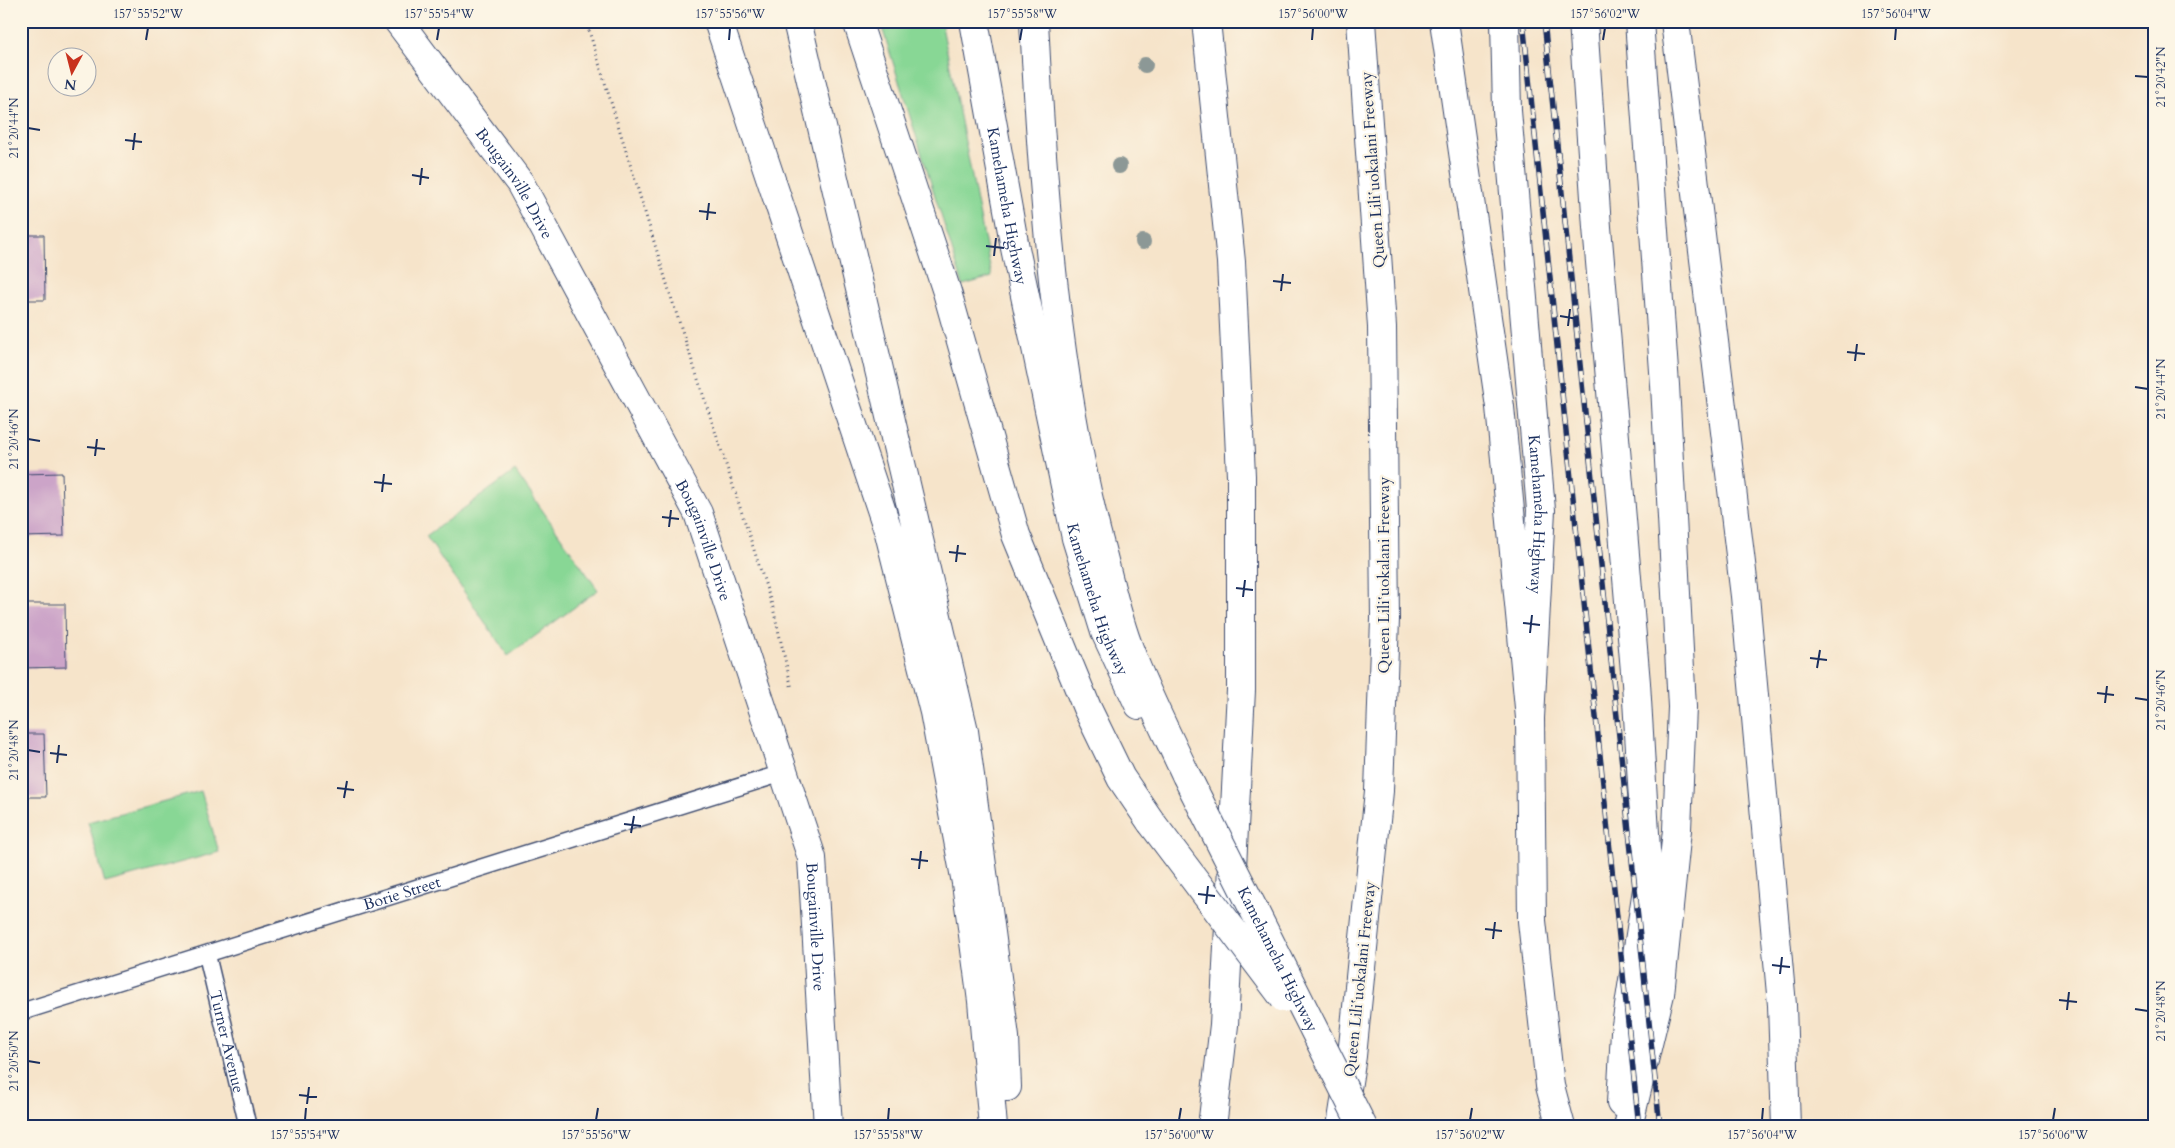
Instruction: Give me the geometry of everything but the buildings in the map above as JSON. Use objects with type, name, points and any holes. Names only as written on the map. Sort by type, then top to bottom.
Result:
[{"type":"main road","name":"Bougainville Drive","points":[[398,21],[520,183],[698,513],[782,773],[812,858],[828,1127]]},
{"type":"main road","points":[[718,21],[889,533],[934,712],[966,882],[982,1002],[993,1127]]},
{"type":"main road","points":[[797,21],[964,731],[1005,1037],[1009,1127]]},
{"type":"main road","points":[[856,21],[946,292],[1016,535],[1087,708],[1121,778],[1150,822],[1325,1053]]},
{"type":"main road","name":"Kamehameha Highway","points":[[974,21],[1019,267],[1076,538],[1104,632],[1186,775],[1363,1127]]},
{"type":"main road","points":[[1034,21],[1044,175],[1067,389],[1085,492],[1146,705]]},
{"type":"main road","points":[[1206,21],[1231,262],[1241,476],[1241,690],[1224,1025],[1212,1127]]},
{"type":"main road","name":"Queen Liliʻuokalani Freeway","points":[[1341,1127],[1352,1056],[1379,790],[1385,619],[1382,327],[1361,21]]},
{"type":"main road","points":[[1444,21],[1500,407],[1530,718]]},
{"type":"main road","name":"Kamehameha Highway","points":[[1506,21],[1507,111],[1541,510],[1530,718],[1532,921],[1550,1086],[1561,1127]]},
{"type":"main road","points":[[1583,21],[1597,227],[1636,683],[1648,883],[1625,1032],[1620,1127]]},
{"type":"main road","points":[[1628,1127],[1660,994],[1677,830],[1682,707],[1665,385],[1639,21]]},
{"type":"main road","points":[[1675,21],[1745,596],[1782,1005],[1786,1127]]},
{"type":"lane","name":"Borie Street","points":[[21,1012],[782,773]]},
{"type":"lane","name":"Turner Avenue","points":[[207,955],[248,1127]]},
{"type":"green space","points":[[880,21],[941,21],[992,277],[963,285]]},
{"type":"green space","points":[[515,471],[598,590],[508,656],[426,536]]},
{"type":"green space","points":[[201,791],[219,852],[105,883],[88,822]]},
{"type":"railway","points":[[1523,21],[1639,1127]]},
{"type":"railway","points":[[1544,21],[1660,1127]]}]
